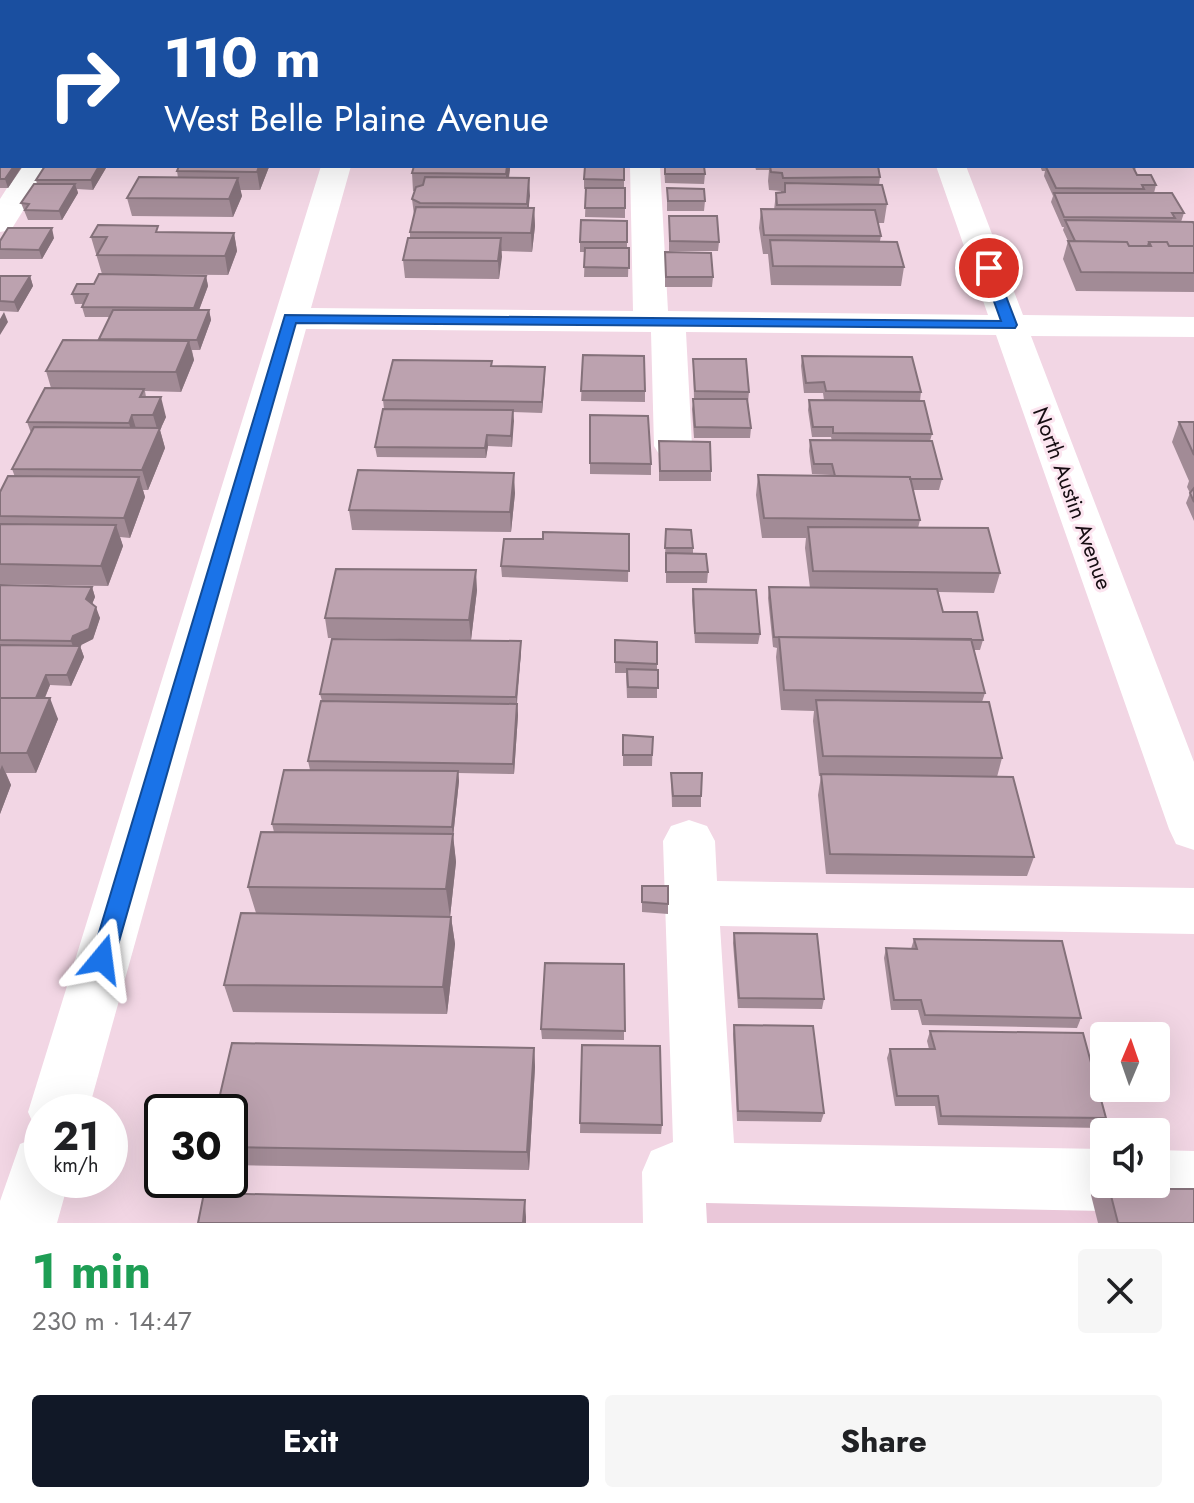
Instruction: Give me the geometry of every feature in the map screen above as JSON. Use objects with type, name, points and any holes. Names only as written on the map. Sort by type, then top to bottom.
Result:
[{"type":"street","points":[[0,223],[35,168]]},
{"type":"street","points":[[63,1094],[335,168]]},
{"type":"street","points":[[645,168],[673,446]]},
{"type":"street","name":"North Austin Avenue","points":[[952,168],[1194,829]]},
{"type":"street","points":[[290,318],[1194,327]]},
{"type":"street","points":[[689,841],[692,903],[690,1198],[1090,1181]]},
{"type":"street","points":[[692,903],[1194,911]]},
{"type":"street","points":[[1170,1181],[1194,1182]]},
{"type":"street","points":[[25,1223],[32,1198]]},
{"type":"shaded area","points":[[688,1179],[1090,1184],[1090,1198],[1136,1198],[1194,1223],[690,1223]]},
{"type":"building","points":[[0,168],[13,168],[5,179],[0,179]]},
{"type":"building","points":[[44,168],[98,168],[91,180],[36,180]]},
{"type":"building","points":[[178,168],[258,168],[257,172],[177,171]]},
{"type":"building","points":[[413,168],[507,168],[506,174],[412,173]]},
{"type":"building","points":[[585,168],[624,168],[624,180],[584,179]]},
{"type":"building","points":[[665,168],[704,168],[705,174],[665,174]]},
{"type":"building","points":[[770,168],[878,168],[880,177],[783,178],[782,173],[771,172]]},
{"type":"building","points":[[1046,168],[1134,168],[1137,175],[1151,175],[1156,185],[1142,185],[1144,189],[1056,188]]},
{"type":"building","points":[[139,177],[238,178],[229,199],[127,198]]},
{"type":"building","points":[[425,177],[529,178],[527,204],[420,203],[412,199],[416,187],[423,185]]},
{"type":"building","points":[[785,183],[882,185],[887,204],[777,205],[776,193],[785,192]]},
{"type":"building","points":[[34,184],[75,184],[59,211],[25,210],[29,204],[21,203]]},
{"type":"building","points":[[586,188],[625,188],[625,208],[585,208]]},
{"type":"building","points":[[667,188],[704,189],[705,201],[668,201]]},
{"type":"building","points":[[1054,193],[1172,193],[1184,213],[1172,213],[1175,218],[1064,217]]},
{"type":"building","points":[[416,207],[534,208],[531,233],[410,232]]},
{"type":"building","points":[[761,209],[875,210],[881,236],[764,235]]},
{"type":"building","points":[[669,216],[717,216],[719,242],[670,241]]},
{"type":"building","points":[[581,220],[627,221],[627,242],[580,242]]},
{"type":"building","points":[[1065,220],[1193,222],[1194,246],[1169,246],[1167,242],[1129,246],[1127,242],[1075,241]]},
{"type":"building","points":[[98,225],[158,226],[156,232],[234,233],[225,256],[97,255],[107,237],[91,237]]},
{"type":"building","points":[[8,228],[52,228],[39,250],[0,249],[0,241]]},
{"type":"building","points":[[408,238],[501,238],[498,261],[403,260]]},
{"type":"building","points":[[770,240],[897,242],[904,267],[773,266]]},
{"type":"building","points":[[1068,241],[1127,242],[1129,246],[1167,242],[1169,246],[1194,246],[1194,273],[1081,272]]},
{"type":"building","points":[[585,248],[629,248],[629,268],[584,267]]},
{"type":"building","points":[[665,252],[711,253],[713,277],[666,277]]},
{"type":"building","points":[[99,274],[206,276],[194,308],[82,307],[88,294],[72,294],[77,284],[94,284]]},
{"type":"building","points":[[0,276],[30,276],[14,302],[0,301]]},
{"type":"building","points":[[113,310],[209,310],[197,340],[99,339]]},
{"type":"building","points":[[63,340],[189,341],[176,372],[46,371]]},
{"type":"building","points":[[583,355],[644,356],[645,391],[581,391]]},
{"type":"building","points":[[802,356],[912,357],[921,392],[826,391],[824,382],[806,383]]},
{"type":"building","points":[[693,359],[746,359],[749,392],[695,391]]},
{"type":"building","points":[[393,360],[492,361],[491,366],[545,367],[542,402],[383,400]]},
{"type":"building","points":[[45,388],[144,389],[140,397],[161,397],[153,415],[132,415],[129,423],[27,422]]},
{"type":"building","points":[[693,399],[747,399],[751,428],[695,427]]},
{"type":"building","points":[[809,400],[924,401],[932,434],[833,433],[833,427],[813,427]]},
{"type":"building","points":[[383,409],[513,410],[511,436],[487,435],[485,448],[375,447]]},
{"type":"building","points":[[590,415],[648,416],[651,464],[590,463]]},
{"type":"building","points":[[1179,422],[1194,422],[1194,455]]},
{"type":"building","points":[[34,427],[160,428],[142,470],[12,469]]},
{"type":"building","points":[[810,440],[932,441],[942,479],[835,476],[832,464],[814,464]]},
{"type":"building","points":[[659,441],[710,442],[711,471],[660,471]]},
{"type":"building","points":[[358,470],[514,473],[510,512],[349,510]]},
{"type":"building","points":[[758,475],[910,477],[920,520],[764,518]]},
{"type":"building","points":[[8,476],[139,477],[124,518],[0,516],[0,492]]},
{"type":"building","points":[[0,524],[116,525],[101,566],[0,564]]},
{"type":"building","points":[[808,527],[988,528],[1000,573],[813,571]]},
{"type":"building","points":[[666,529],[691,530],[693,548],[665,548]]},
{"type":"building","points":[[543,532],[629,534],[629,571],[501,566],[504,539],[543,539]]},
{"type":"building","points":[[666,553],[706,554],[708,572],[666,572]]},
{"type":"building","points":[[336,569],[476,570],[469,620],[325,618]]},
{"type":"building","points":[[0,585],[92,587],[86,599],[96,607],[89,629],[73,636],[71,641],[0,640]]},
{"type":"building","points":[[769,587],[937,589],[943,612],[977,612],[983,640],[774,637]]},
{"type":"building","points":[[693,589],[756,590],[760,634],[695,633]]},
{"type":"building","points":[[779,637],[971,639],[985,693],[784,690]]},
{"type":"building","points":[[332,639],[521,641],[516,697],[320,694]]},
{"type":"building","points":[[615,640],[657,642],[657,664],[615,662]]},
{"type":"building","points":[[0,645],[80,646],[67,675],[46,675],[36,698],[0,698]]},
{"type":"building","points":[[627,669],[658,670],[658,688],[628,687]]},
{"type":"building","points":[[0,698],[50,698],[27,753],[0,753]]},
{"type":"building","points":[[816,700],[989,702],[1002,758],[823,756]]},
{"type":"building","points":[[321,701],[517,704],[513,764],[308,761]]},
{"type":"building","points":[[623,735],[653,737],[652,755],[623,755]]},
{"type":"building","points":[[284,770],[458,771],[452,827],[272,824]]},
{"type":"building","points":[[671,773],[702,773],[701,796],[673,796]]},
{"type":"building","points":[[821,774],[1013,777],[1034,857],[830,854]]},
{"type":"building","points":[[261,832],[453,834],[446,889],[248,887]]},
{"type":"building","points":[[642,886],[668,886],[668,904],[642,902]]},
{"type":"building","points":[[241,913],[451,917],[443,987],[224,985]]},
{"type":"building","points":[[734,933],[817,934],[824,999],[739,998]]},
{"type":"building","points":[[914,939],[1062,941],[1081,1018],[925,1015],[921,1000],[894,1000],[886,948],[917,949]]},
{"type":"building","points":[[545,963],[624,964],[625,1031],[541,1029]]},
{"type":"building","points":[[734,1025],[813,1026],[824,1113],[738,1111]]},
{"type":"building","points":[[930,1031],[1083,1033],[1090,1059],[1090,1102],[1102,1102],[1106,1118],[941,1116],[938,1096],[897,1096],[890,1049],[935,1049]]},
{"type":"building","points":[[232,1043],[534,1048],[527,1152],[248,1147],[248,1094],[220,1094]]},
{"type":"building","points":[[582,1045],[660,1046],[662,1125],[580,1123]]},
{"type":"building","points":[[1170,1189],[1194,1189],[1194,1223],[1118,1223],[1112,1198],[1170,1198]]},
{"type":"building","points":[[248,1194],[525,1200],[523,1223],[198,1223],[203,1198],[248,1198]]},
{"type":"route","points":[[102,959],[290,318],[1010,325],[989,268]]}]
